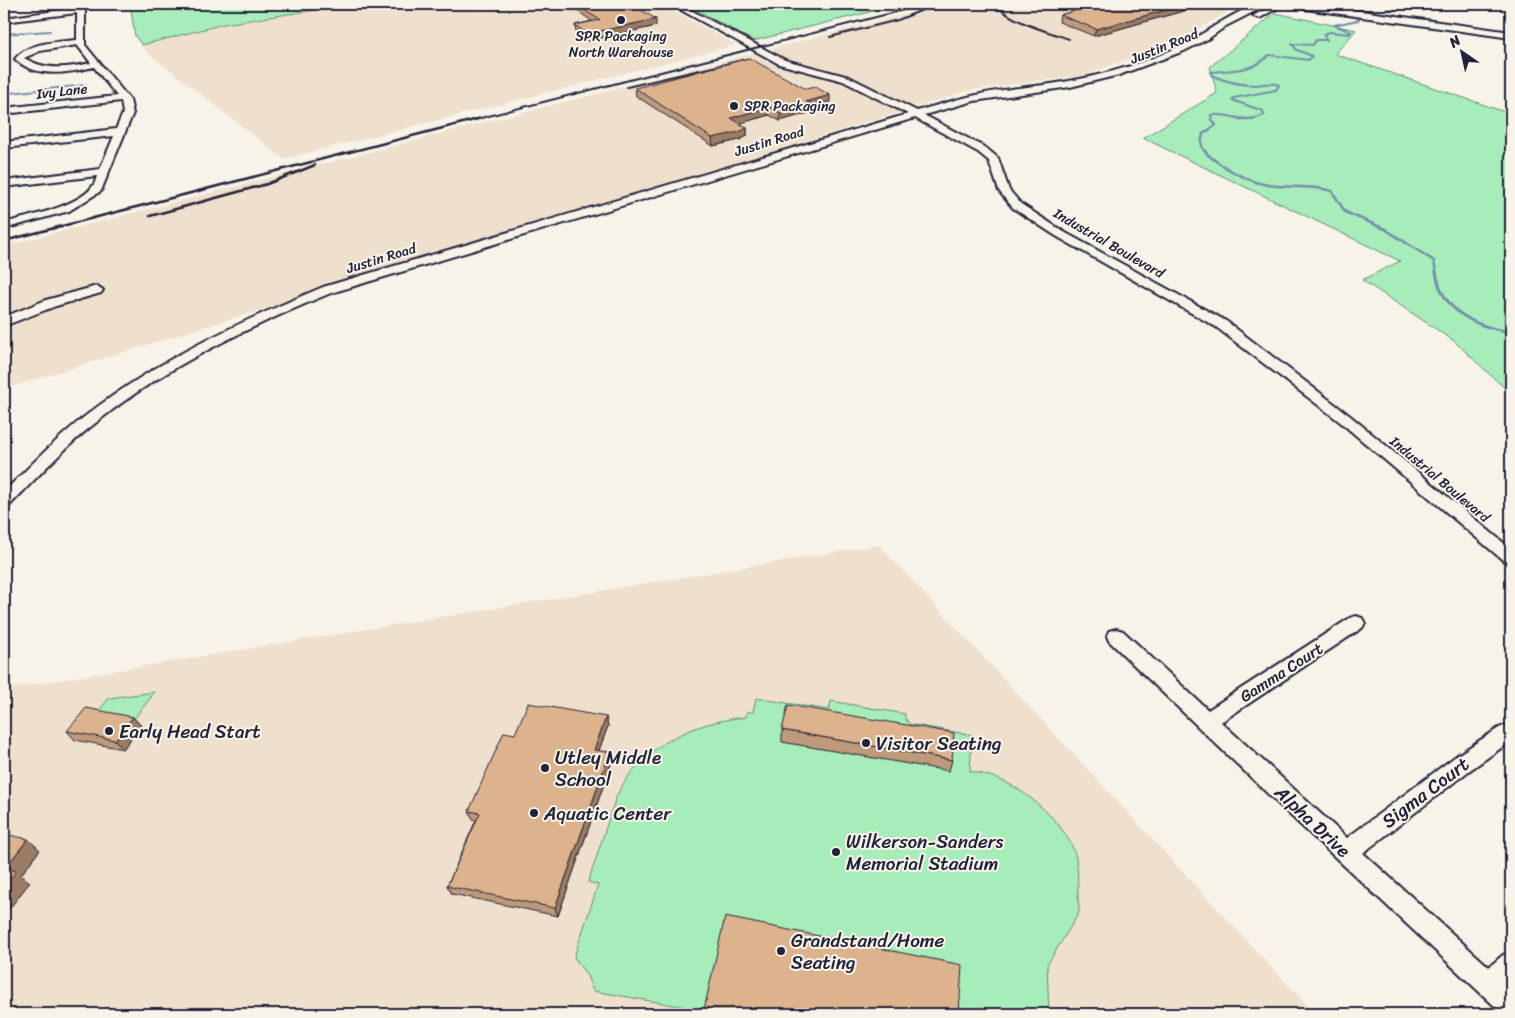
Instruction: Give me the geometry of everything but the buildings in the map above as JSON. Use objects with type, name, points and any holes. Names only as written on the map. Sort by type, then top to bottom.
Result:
[{"type":"main road","points":[[1291,4],[1511,35]]},
{"type":"main road","points":[[1330,4],[1511,29]]},
{"type":"street","name":"Industrial Boulevard","points":[[674,4],[782,62],[854,82],[982,150],[994,160],[1004,192],[1017,206],[1060,234],[1221,324],[1344,418],[1511,558]]},
{"type":"street","name":"Justin Road","points":[[4,501],[74,433],[153,374],[256,320],[352,282],[816,143],[872,132],[919,116],[1015,93],[1116,74],[1181,49],[1205,37],[1223,24],[1266,4]]},
{"type":"street","name":"Justin Road","points":[[1015,93],[1074,89],[1125,77],[1195,50],[1280,4]]},
{"type":"street","points":[[4,20],[81,7],[80,42],[124,98],[128,106],[128,113],[97,189],[88,197],[50,213],[4,226]]},
{"type":"street","points":[[10,52],[24,53],[80,42]]},
{"type":"street","points":[[24,53],[20,56],[20,60],[51,72],[97,64]]},
{"type":"street","name":"Ivy Lane","points":[[4,111],[124,98]]},
{"type":"street","points":[[4,145],[120,132]]},
{"type":"street","points":[[4,184],[103,172]]},
{"type":"street","points":[[4,322],[51,302],[97,290]]},
{"type":"street","name":"Gamma Court","points":[[1207,721],[1356,623]]},
{"type":"street","name":"Alpha Drive","points":[[1116,636],[1511,1004]]},
{"type":"street","name":"Sigma Court","points":[[1346,852],[1463,763],[1506,734]]},
{"type":"street","points":[[1490,983],[1511,963]]},
{"type":"shaded area","points":[[354,4],[461,4],[480,12],[535,4],[660,4],[736,45],[284,159],[148,53],[142,45],[224,24]]},
{"type":"shaded area","points":[[945,4],[1225,4],[1229,11],[1171,44],[1082,76],[971,90],[4,389],[4,246]]},
{"type":"shaded area","name":"Utley Middle School","points":[[879,545],[1315,1014],[4,1014],[4,689]]},
{"type":"green space","points":[[130,4],[354,4],[224,24],[142,45],[135,36]]},
{"type":"green space","points":[[686,4],[902,4],[753,41]]},
{"type":"green space","points":[[1275,13],[1356,30],[1335,54],[1511,114],[1511,394],[1454,341],[1362,280],[1400,261],[1143,138],[1217,93],[1210,67]]},
{"type":"green space","points":[[155,692],[130,724],[94,717],[109,698]]},
{"type":"green space","name":"Wilkerson-Sanders Memorial Stadium","points":[[756,698],[829,710],[831,701],[905,714],[909,724],[972,735],[970,771],[994,777],[1007,783],[1028,796],[1049,814],[1066,836],[1076,858],[1079,913],[1047,965],[1049,1014],[684,1014],[685,1007],[593,991],[587,976],[574,957],[598,885],[588,882],[617,795],[640,762],[655,750],[671,739],[707,724],[746,717],[746,712],[753,712]]},
{"type":"waterway","points":[[489,4],[500,9]]},
{"type":"waterway","points":[[1386,9],[1427,8],[1430,7],[1430,4]]},
{"type":"waterway","points":[[1250,119],[1264,115],[1263,111],[1232,100],[1234,98],[1276,90],[1279,85],[1273,83],[1255,85],[1227,81],[1211,75],[1211,72],[1250,67],[1269,55],[1309,60],[1312,56],[1297,50],[1292,44],[1313,45],[1316,40],[1327,40],[1323,34],[1330,32],[1349,34],[1351,32],[1334,25],[1358,20],[1362,16]]},
{"type":"waterway","points":[[4,34],[50,31]]},
{"type":"waterway","points":[[4,92],[10,93],[86,85]]},
{"type":"waterway","points":[[1212,120],[1211,115],[1244,119]]},
{"type":"waterway","points":[[1211,119],[1216,125],[1203,134],[1202,145],[1203,149],[1214,160],[1248,179],[1263,184],[1332,191],[1345,212],[1385,229],[1434,261],[1436,272]]},
{"type":"waterway","points":[[1239,119],[1244,119]]},
{"type":"waterway","points":[[1244,119],[1250,119]]},
{"type":"waterway","points":[[1436,271],[1439,285],[1452,307],[1473,321],[1498,330],[1511,332]]},
{"type":"railway","points":[[473,120],[927,4]]},
{"type":"railway","points":[[830,37],[898,20],[937,4]]},
{"type":"railway","points":[[994,4],[1020,21],[1069,39]]},
{"type":"railway","points":[[627,87],[747,59]]},
{"type":"railway","points":[[4,241],[478,119]]},
{"type":"railway","points":[[150,216],[267,184],[315,165]]},
{"type":"place","name":"SPR Packaging North Warehouse","points":[[621,20]]},
{"type":"place","name":"SPR Packaging","points":[[734,106]]},
{"type":"place","name":"Early Head Start","points":[[109,731]]},
{"type":"place","name":"Visitor Seating","points":[[866,743]]},
{"type":"place","name":"Utley Middle School","points":[[545,768]]},
{"type":"place","name":"Aquatic Center","points":[[534,813]]},
{"type":"place","name":"Wilkerson-Sanders Memorial Stadium","points":[[836,852]]},
{"type":"place","name":"Grandstand/Home Seating","points":[[781,951]]}]
